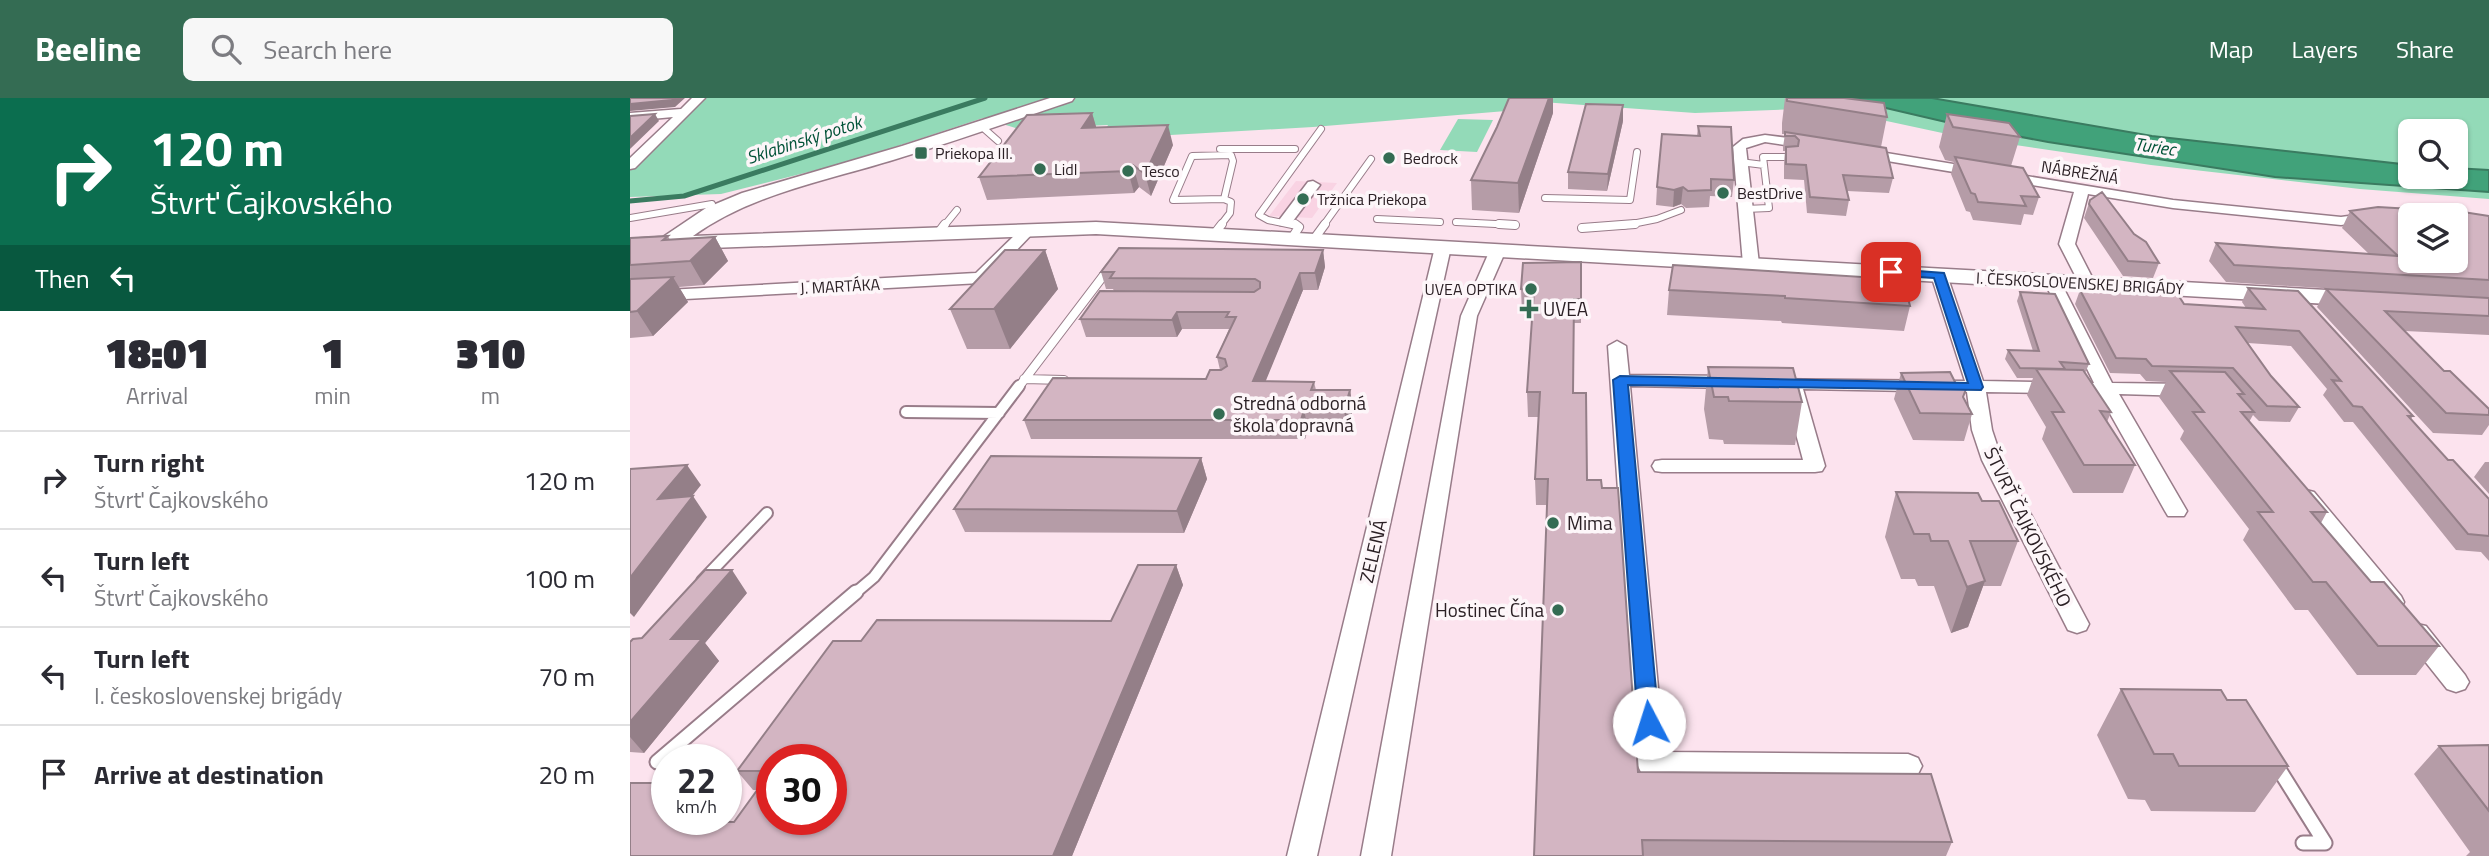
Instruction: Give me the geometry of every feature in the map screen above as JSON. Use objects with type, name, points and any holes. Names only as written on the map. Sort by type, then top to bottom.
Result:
[{"type":"street","points":[[630,164],[699,98]]},
{"type":"street","points":[[668,244],[713,212],[749,197],[1066,98]]},
{"type":"street","points":[[630,117],[684,113]]},
{"type":"street","points":[[1751,264],[1739,147],[1748,140],[1769,138],[1822,147]]},
{"type":"street","name":"NÁBREŽNÁ","points":[[1848,151],[2173,204],[2341,221],[2378,216],[2398,218]]},
{"type":"street","points":[[1289,230],[1313,185]]},
{"type":"street","points":[[2082,190],[2067,244],[2087,283]]},
{"type":"street","name":"I. ČESKOSLOVENSKEJ BRIGÁDY","points":[[630,245],[1029,229],[1096,228],[1215,233],[1289,230],[1314,239],[2392,301]]},
{"type":"street","name":"J. MARTÁKA","points":[[630,297],[981,278],[1029,229]]},
{"type":"street","name":"ZELENÁ","points":[[1302,856],[1443,247]]},
{"type":"street","points":[[1376,856],[1469,316],[1498,250]]},
{"type":"street","name":"ŠTVRŤ ČAJKOVSKÉHO","points":[[1939,275],[1976,387],[1982,430],[1992,460],[2077,624]]},
{"type":"street","points":[[2052,281],[2106,390],[2176,511]]},
{"type":"street","points":[[2294,295],[2314,317]]},
{"type":"street","points":[[1617,346],[1651,764],[1908,766]]},
{"type":"street","points":[[1620,380],[2207,390]]},
{"type":"street","points":[[1662,466],[1815,466],[1792,383]]},
{"type":"street","points":[[2290,476],[2456,682]]},
{"type":"lane","points":[[981,126],[998,141]]},
{"type":"lane","points":[[1289,230],[1259,215],[1321,129]]},
{"type":"lane","points":[[1195,149],[1232,152]]},
{"type":"lane","points":[[1215,233],[1230,213],[1231,202],[1224,198],[1173,200],[1192,156],[1295,149]]},
{"type":"lane","points":[[1224,198],[1233,161],[1232,152]]},
{"type":"lane","points":[[1545,198],[1630,200],[1637,152]]},
{"type":"lane","points":[[1745,209],[1769,208],[1763,157],[1792,158]]},
{"type":"lane","points":[[1314,239],[1371,159]]},
{"type":"lane","points":[[1740,162],[1764,165]]},
{"type":"lane","points":[[630,218],[712,204]]},
{"type":"lane","points":[[939,232],[957,210]]},
{"type":"lane","points":[[1582,228],[1637,226],[1655,222],[1681,210]]},
{"type":"lane","points":[[1377,219],[1440,222]]},
{"type":"lane","points":[[1456,222],[1515,225]]},
{"type":"lane","points":[[678,744],[874,577],[1112,265]]},
{"type":"lane","points":[[1083,302],[1097,302]]},
{"type":"lane","points":[[1024,379],[1078,380]]},
{"type":"lane","points":[[906,412],[999,413]]},
{"type":"lane","points":[[691,592],[767,513]]},
{"type":"lane","points":[[2269,754],[2325,843],[2303,843]]},
{"type":"shaded area","points":[[705,98],[2489,98],[2489,199],[2360,189],[2151,165],[1961,137],[1826,108],[1695,113],[1528,101],[1518,110],[1313,127],[1100,139],[1108,125],[1019,129],[983,118],[852,161],[721,194],[630,197],[630,170]]},
{"type":"shaded area","points":[[1458,119],[1493,120],[1477,152],[1440,150]]},
{"type":"shaded area","name":"Tržnica Priekopa","points":[[1296,181],[1337,183],[1312,218],[1269,216]]},
{"type":"water","name":"Turiec","points":[[1843,98],[1932,98],[2152,136],[2398,164],[2398,186],[2275,177],[1963,126]]},
{"type":"water","points":[[2468,169],[2489,170],[2489,192],[2446,189],[2468,189]]},
{"type":"building","points":[[630,98],[674,98],[630,104]]},
{"type":"building","points":[[1509,98],[1549,98],[1518,183],[1471,180],[1497,127]]},
{"type":"building","points":[[1787,98],[1844,98],[1884,103],[1887,117],[1787,101]]},
{"type":"building","points":[[1586,104],[1623,105],[1608,174],[1568,172]]},
{"type":"building","points":[[1092,113],[1082,128],[1168,125],[1145,174],[1133,165],[1128,171],[979,177],[1027,115]]},
{"type":"building","points":[[655,114],[630,138],[630,116]]},
{"type":"building","points":[[1947,114],[2009,123],[2020,137],[1953,127]]},
{"type":"building","points":[[1698,126],[1731,127],[1734,180],[1711,179],[1711,190],[1688,191],[1683,187],[1674,190],[1657,187],[1662,134],[1700,136]]},
{"type":"building","points":[[1785,132],[1886,148],[1893,178],[1843,175],[1849,200],[1810,197],[1806,165],[1786,164],[1786,147],[1798,146],[1799,140],[1795,136],[1785,136]]},
{"type":"building","points":[[1955,157],[2023,168],[2039,197],[2021,196],[2026,206],[1978,202],[1975,194],[1971,193]]},
{"type":"building","points":[[2102,192],[2134,234],[2146,242],[2159,263],[2128,261],[2089,204],[2090,200]]},
{"type":"building","points":[[2378,207],[2398,208],[2398,256],[2350,211]]},
{"type":"building","points":[[2468,213],[2489,216],[2489,280],[2234,265],[2216,243],[2398,256],[2398,273],[2468,273]]},
{"type":"building","points":[[668,236],[663,240],[715,237],[690,261],[630,265],[630,238]]},
{"type":"building","points":[[1119,248],[1323,250],[1315,273],[1300,273],[1253,381],[1314,382],[1311,390],[1350,390],[1344,410],[1304,410],[1301,420],[1024,420],[1053,378],[1206,379],[1210,370],[1221,370],[1227,366],[1225,359],[1217,357],[1236,317],[1226,317],[1229,312],[1177,312],[1172,320],[1080,319],[1100,291],[1254,292],[1260,288],[1260,282],[1255,279],[1110,278],[1114,272],[1101,272]]},
{"type":"building","points":[[1005,250],[1045,250],[994,309],[950,309]]},
{"type":"building","points":[[1581,262],[1581,299],[1574,299],[1573,393],[1586,393],[1587,480],[1601,480],[1602,488],[1618,488],[1638,772],[1931,774],[1952,842],[1642,840],[1643,856],[1534,856],[1548,479],[1535,479],[1540,392],[1527,392],[1534,290],[1521,289],[1523,263]]},
{"type":"building","points":[[1673,265],[1862,277],[1862,273],[1902,274],[1910,306],[1669,290]]},
{"type":"building","points":[[673,277],[637,311],[630,312],[630,279]]},
{"type":"building","points":[[2141,282],[2171,284],[2184,304],[2265,309],[2248,288],[2298,291],[2413,416],[2408,416],[2448,460],[2453,460],[2489,499],[2489,536],[2468,534],[2362,407],[2353,406],[2332,380],[2341,381],[2299,331],[2236,327],[2271,376],[2299,407],[2267,406],[2233,368],[2152,366],[2146,359],[2116,358],[2080,290],[2149,294]]},
{"type":"building","points":[[2326,289],[2489,298],[2489,316],[2385,311],[2444,371],[2450,371],[2489,409],[2489,415],[2446,413]]},
{"type":"building","points":[[2020,292],[2055,294],[2089,364],[2060,362],[2065,369],[2020,368],[2008,350],[2039,351]]},
{"type":"building","points":[[1708,367],[1793,368],[1802,402],[1729,401],[1728,397],[1714,397]]},
{"type":"building","points":[[2036,369],[2083,370],[2111,412],[2100,411],[2135,465],[2084,465],[2052,412],[2064,412]]},
{"type":"building","points":[[2170,371],[2225,372],[2244,394],[2238,394],[2254,412],[2241,412],[2327,512],[2311,512],[2371,582],[2384,582],[2439,646],[2378,646],[2326,582],[2313,582],[2258,512],[2273,512],[2193,412],[2204,412]]},
{"type":"building","points":[[1950,372],[1958,388],[1966,389],[1963,397],[1972,414],[1920,413],[1901,373]]},
{"type":"building","points":[[991,456],[1201,458],[1177,511],[954,509]]},
{"type":"building","points":[[687,465],[658,499],[693,496],[630,578],[630,469]]},
{"type":"building","points":[[1896,492],[1978,493],[1982,501],[1999,501],[2018,541],[1970,541],[1985,581],[1967,587],[1948,541],[1931,541],[1929,534],[1914,534]]},
{"type":"building","points":[[1138,565],[1176,565],[1053,856],[630,856],[630,783],[651,783],[651,835],[742,835],[742,811],[756,792],[756,835],[847,835],[847,744],[757,744],[833,641],[861,641],[877,620],[1111,621]]},
{"type":"building","points":[[705,570],[732,570],[671,639],[702,639],[630,722],[630,642],[642,638]]},
{"type":"building","points":[[2121,689],[2221,690],[2227,700],[2246,700],[2288,766],[2179,766],[2173,754],[2154,754]]},
{"type":"building","points":[[756,745],[756,771],[742,771],[742,764]]},
{"type":"building","points":[[2489,745],[2489,811],[2439,746]]},
{"type":"waterway","name":"Sklabinský potok","points":[[630,201],[684,196],[985,98]]},
{"type":"place","name":"Priekopa III.","points":[[921,153]]},
{"type":"place","name":"Bedrock","points":[[1389,158]]},
{"type":"place","name":"Lidl","points":[[1040,169]]},
{"type":"place","name":"Tesco","points":[[1128,171]]},
{"type":"place","name":"BestDrive","points":[[1723,193]]},
{"type":"place","name":"Tržnica Priekopa","points":[[1303,199]]},
{"type":"place","name":"UVEA OPTIKA","points":[[1531,289]]},
{"type":"place","name":"UVEA","points":[[1529,309]]},
{"type":"place","name":"Stredná odborná škola dopravná","points":[[1219,414]]},
{"type":"place","name":"Mima","points":[[1553,523]]},
{"type":"place","name":"Hostinec Čína","points":[[1558,610]]},
{"type":"route","points":[[1649,723],[1620,380],[1976,387],[1939,275],[1891,272]]}]
